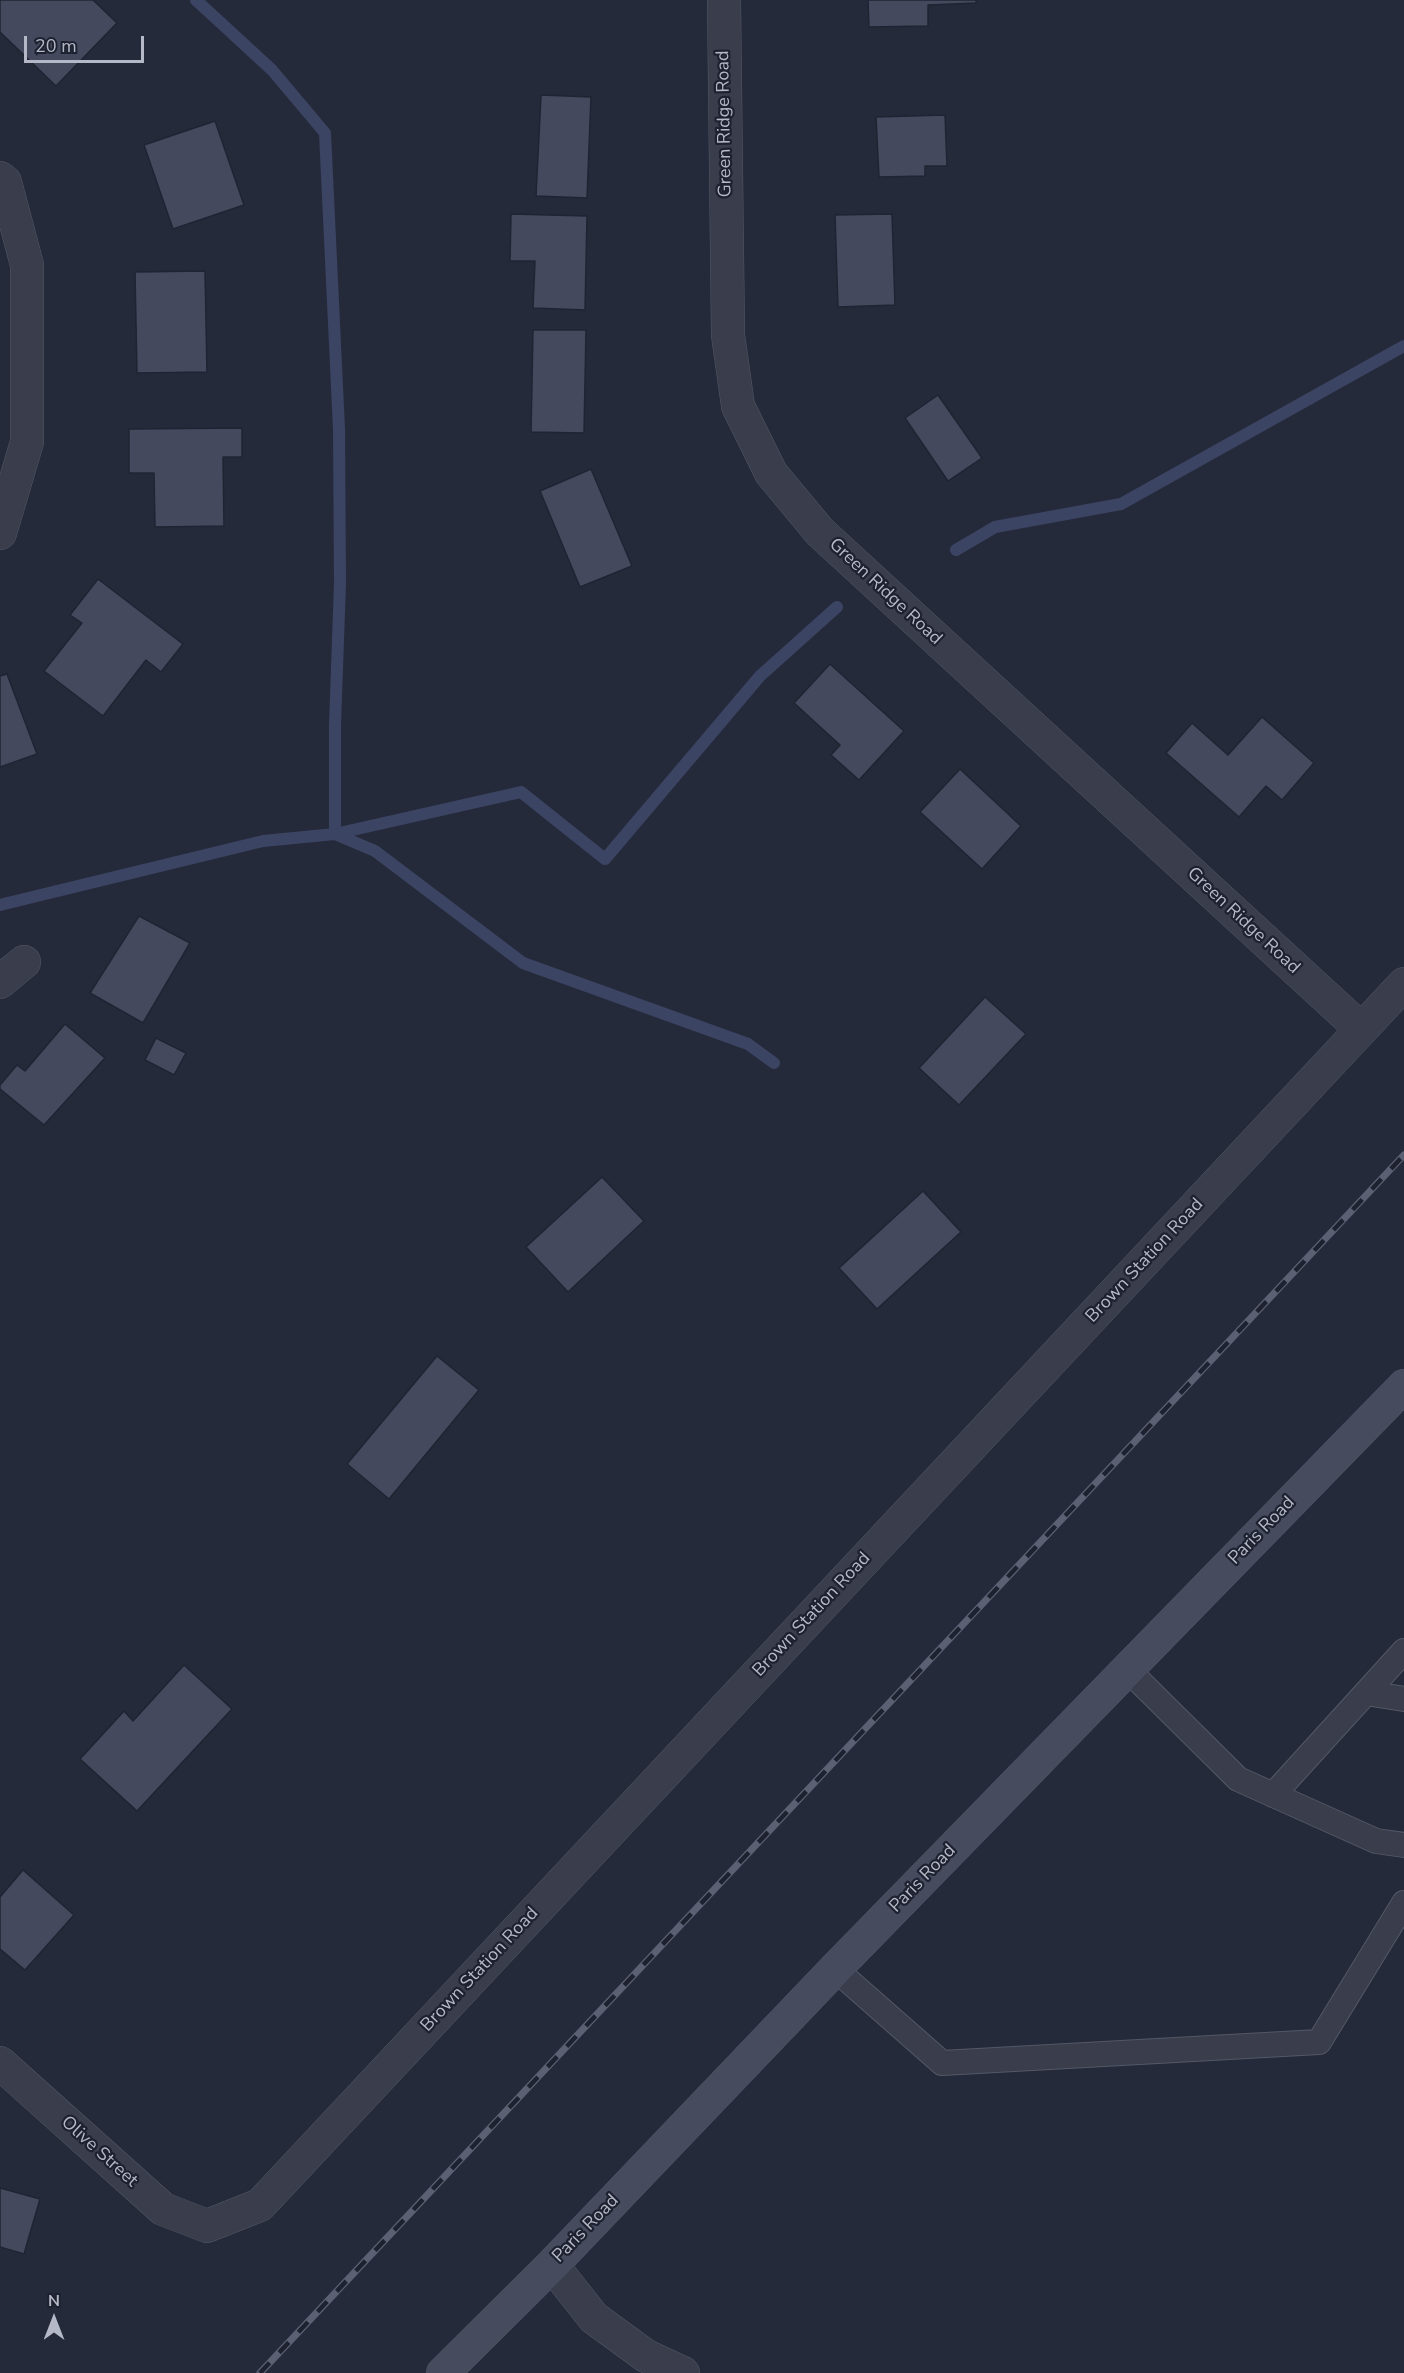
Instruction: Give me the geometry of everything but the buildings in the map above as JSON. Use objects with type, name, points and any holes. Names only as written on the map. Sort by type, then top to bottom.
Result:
[{"type":"main road","name":"Paris Road","points":[[443,2373],[552,2265],[835,1969],[1404,1386]]},
{"type":"street","name":"Green Ridge Road","points":[[724,0],[728,335],[738,406],[771,473],[820,532],[1361,1029]]},
{"type":"street","points":[[0,178],[5,182],[27,265],[27,442],[0,533]]},
{"type":"street","name":"Brown Station Road","points":[[207,2226],[260,2205],[1404,984]]},
{"type":"street","name":"Olive Street","points":[[0,2063],[163,2208],[207,2226]]},
{"type":"street","points":[[552,2265],[594,2318],[646,2356],[683,2373]]},
{"type":"lane","points":[[1273,1795],[1404,1651]]},
{"type":"lane","points":[[1127,1669],[1238,1779],[1376,1841],[1404,1845]]},
{"type":"lane","points":[[1366,1693],[1404,1699]]},
{"type":"lane","points":[[835,1969],[942,2063],[1319,2042],[1404,1903]]},
{"type":"waterway","points":[[196,0],[272,70],[325,133],[339,429],[340,583],[335,725],[335,834],[521,792],[605,859],[760,676],[837,607]]},
{"type":"waterway","points":[[956,550],[995,527],[1121,504],[1404,346]]},
{"type":"waterway","points":[[0,905],[263,841],[335,834],[375,851],[523,963],[748,1044],[774,1063]]},
{"type":"railway","points":[[260,2373],[1404,1155]]}]
